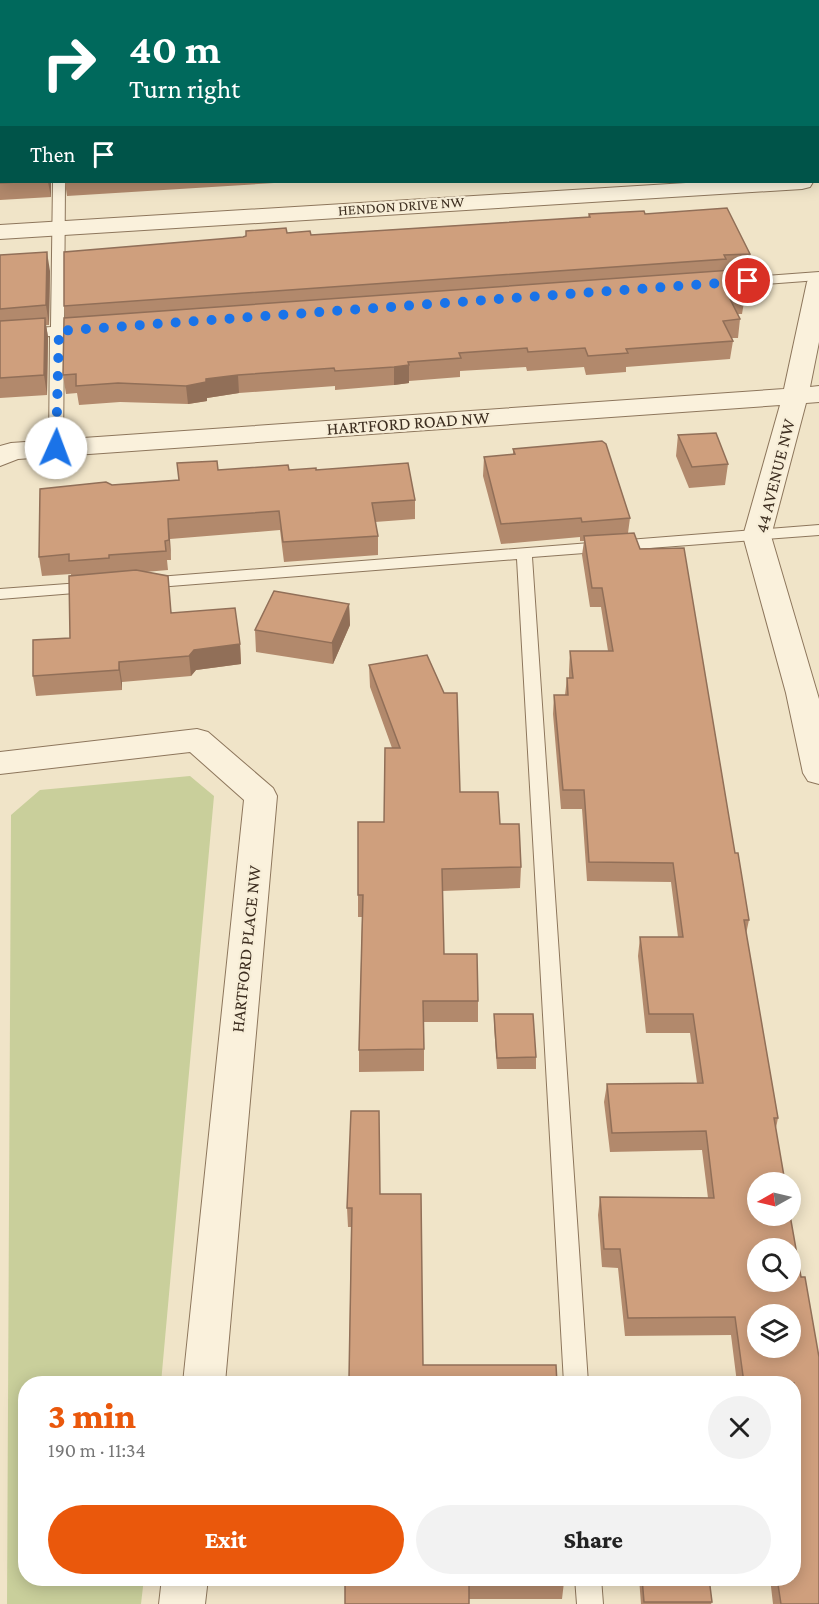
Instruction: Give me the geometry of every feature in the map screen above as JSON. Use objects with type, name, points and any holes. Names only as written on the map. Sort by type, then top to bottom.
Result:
[{"type":"street","name":"HENDON DRIVE NW","points":[[0,232],[786,183]]},
{"type":"street","name":"44 AVENUE NW","points":[[819,282],[807,395],[757,536],[810,692],[819,773]]},
{"type":"street","name":"HARTFORD ROAD NW","points":[[0,458],[11,451],[807,395]]},
{"type":"street","name":"HARTFORD PLACE NW","points":[[0,763],[197,740],[261,796],[205,1376]]},
{"type":"street","points":[[182,1604],[184,1586]]},
{"type":"lane","points":[[56,448],[59,183]]},
{"type":"lane","points":[[700,285],[819,276]]},
{"type":"lane","points":[[0,335],[106,328]]},
{"type":"lane","points":[[131,584],[819,530]]},
{"type":"lane","points":[[524,552],[576,1376]]},
{"type":"lane","points":[[0,594],[107,586]]},
{"type":"lane","points":[[589,1586],[590,1604]]},
{"type":"green space","points":[[190,776],[214,796],[162,1376],[18,1376],[18,1586],[143,1586],[141,1604],[7,1604],[11,815],[40,790]]},
{"type":"building","points":[[727,208],[750,254],[724,255],[726,259],[64,306],[64,252],[243,237],[246,236],[246,231],[286,228],[287,233],[310,231],[311,235],[590,217],[589,214],[644,211],[645,214]]},
{"type":"building","points":[[47,252],[46,305],[0,309],[0,255]]},
{"type":"building","points":[[732,270],[745,296],[729,297],[740,319],[723,321],[733,341],[626,349],[628,353],[588,356],[585,348],[528,352],[527,348],[459,353],[461,358],[408,362],[409,365],[394,367],[335,371],[334,368],[238,375],[206,379],[206,382],[186,386],[118,383],[76,386],[76,374],[63,375],[64,318]]},
{"type":"building","points":[[45,318],[44,375],[0,378],[0,321]]},
{"type":"building","points":[[716,433],[728,464],[692,467],[678,435]]},
{"type":"building","points":[[602,441],[606,444],[630,518],[582,522],[581,518],[501,524],[484,457],[515,454],[513,449]]},
{"type":"building","points":[[217,461],[218,470],[288,465],[289,470],[316,468],[316,470],[408,463],[415,500],[372,503],[378,536],[283,542],[279,511],[168,519],[169,540],[165,541],[166,551],[109,555],[109,558],[69,561],[69,554],[39,557],[40,489],[106,482],[112,485],[179,480],[177,463]]},
{"type":"building","points":[[634,533],[640,549],[684,548],[735,853],[738,853],[749,920],[744,920],[778,1118],[774,1118],[783,1172],[747,1172],[747,1226],[792,1226],[794,1238],[747,1238],[747,1292],[801,1292],[801,1277],[805,1277],[819,1357],[819,1604],[781,1604],[778,1586],[801,1586],[801,1376],[743,1376],[735,1317],[628,1318],[620,1249],[604,1249],[600,1197],[714,1198],[706,1131],[612,1133],[607,1084],[703,1083],[693,1014],[649,1014],[640,937],[683,937],[673,863],[589,862],[584,790],[563,790],[554,695],[568,695],[567,678],[573,678],[570,651],[613,651],[602,588],[592,588],[584,536]]},
{"type":"building","points":[[136,570],[168,576],[171,613],[235,608],[240,644],[194,650],[189,656],[119,662],[119,670],[33,676],[33,640],[70,638],[69,576]]},
{"type":"building","points":[[274,591],[349,604],[332,643],[255,630]]},
{"type":"building","points":[[427,655],[444,693],[457,693],[460,792],[498,792],[500,824],[519,824],[521,867],[442,869],[444,954],[477,954],[478,1001],[423,1001],[424,1049],[359,1050],[363,895],[358,895],[358,822],[384,822],[385,748],[400,748],[369,665]]},
{"type":"building","points":[[494,1014],[533,1014],[536,1057],[497,1058]]},
{"type":"building","points":[[351,1111],[379,1111],[380,1194],[421,1194],[423,1365],[556,1365],[557,1376],[349,1376],[352,1208],[347,1208]]},
{"type":"building","points":[[345,1586],[469,1586],[469,1604],[345,1604]]},
{"type":"building","points":[[643,1586],[710,1586],[712,1602],[644,1602]]},
{"type":"route","points":[[56,448],[59,331],[748,281]]}]
